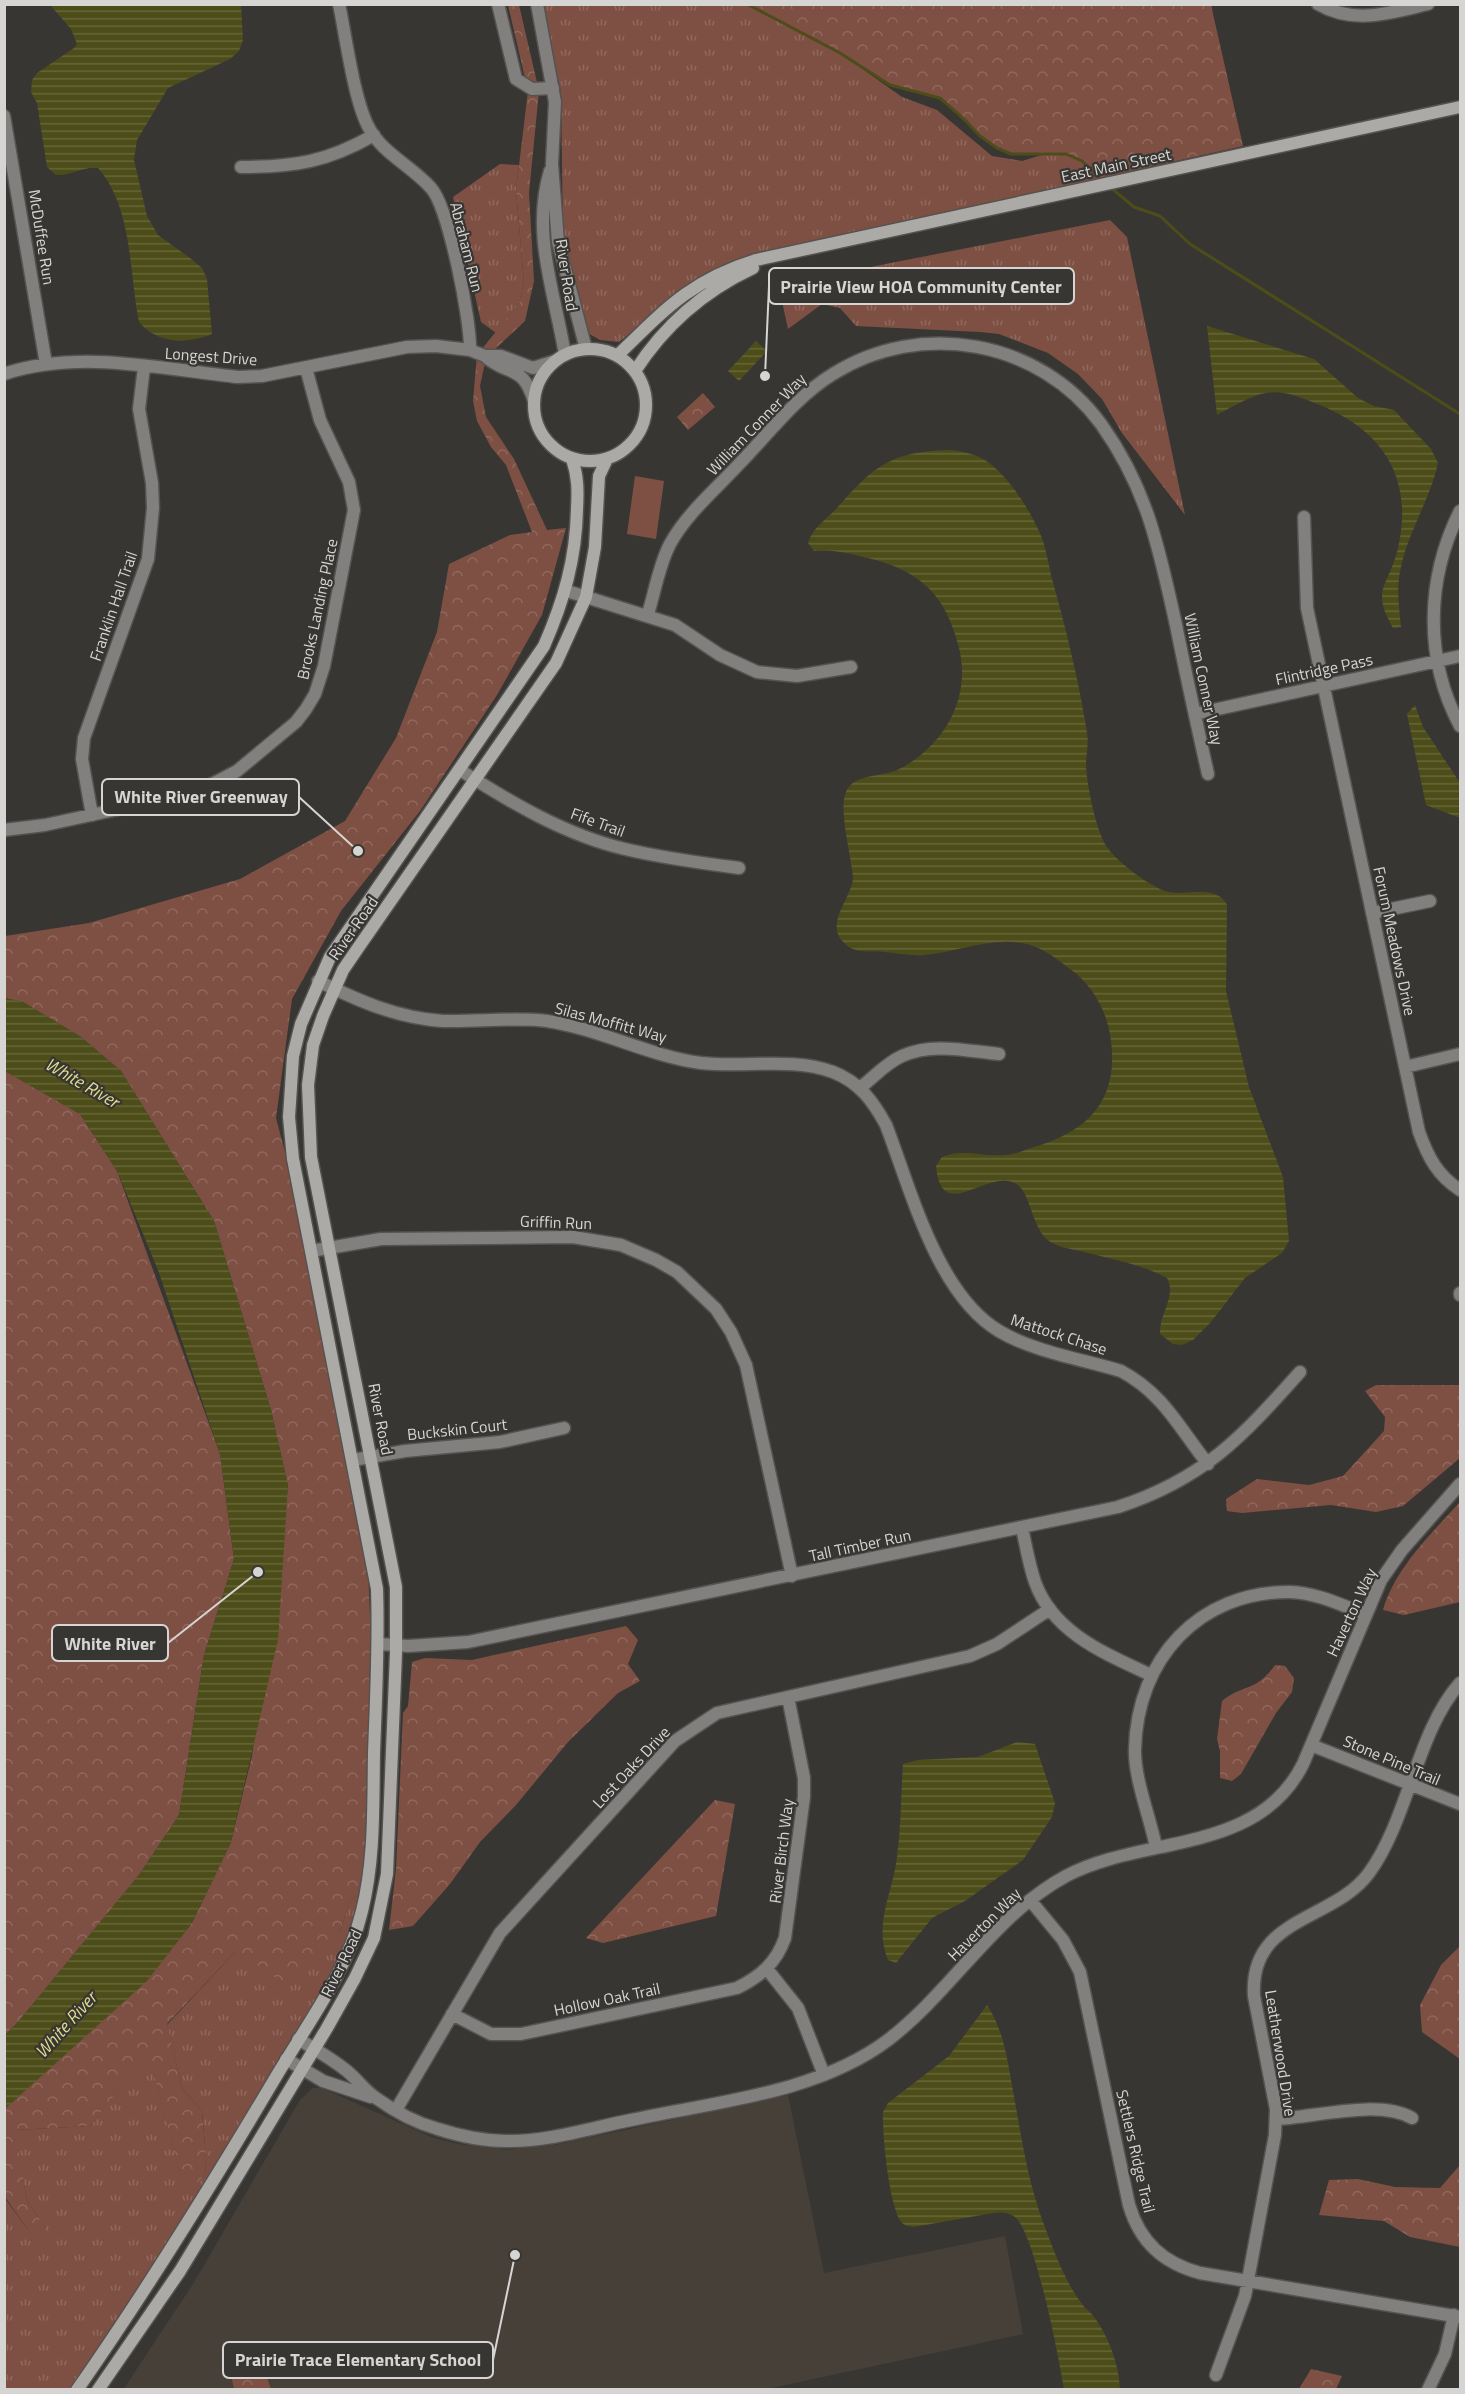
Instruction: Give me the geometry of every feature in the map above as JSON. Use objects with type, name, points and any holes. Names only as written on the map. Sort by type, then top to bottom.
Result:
[{"type":"main road","name":"East Main Street","points":[[617,356],[662,311],[696,286],[731,268],[1085,188],[1461,107]]},
{"type":"main road","name":"East Main Street","points":[[635,371],[670,328],[705,295],[728,280],[778,256]]},
{"type":"main road","points":[[586,349],[602,350],[617,356],[635,371],[646,401],[639,432],[626,449],[607,459],[589,461],[572,459],[554,448],[540,432],[534,401],[540,379],[560,358],[586,349]]},
{"type":"main road","name":"River Road","points":[[77,2390],[163,2265],[298,2039],[349,1951],[362,1912],[370,1868],[379,1644],[376,1577],[293,1159],[289,1116],[294,1056],[301,1024],[318,981],[344,934],[544,646],[567,591],[573,568],[577,519],[577,472],[572,459]]},
{"type":"main road","name":"River Road","points":[[98,2390],[180,2271],[314,2049],[374,1938],[384,1896],[397,1645],[393,1566],[311,1157],[308,1099],[313,1045],[334,989],[358,948],[556,663],[586,597],[595,548],[599,476],[607,459]]},
{"type":"street","name":"Abraham Run","points":[[339,4],[363,113],[374,135],[422,179],[439,200],[469,328],[470,350]]},
{"type":"street","points":[[498,4],[516,79],[532,88],[553,88]]},
{"type":"street","name":"River Road","points":[[537,4],[553,88],[555,113],[552,164],[544,207],[544,258],[560,358]]},
{"type":"street","points":[[1318,4],[1338,14],[1364,17],[1428,4]]},
{"type":"street","name":"McDuffee Run","points":[[4,116],[46,364]]},
{"type":"street","points":[[241,167],[303,164],[337,154],[374,135]]},
{"type":"street","name":"River Road","points":[[552,164],[560,253],[586,349]]},
{"type":"street","points":[[4,199],[19,197]]},
{"type":"street","name":"William Conner Way","points":[[648,614],[663,561],[682,525],[813,388],[847,365],[885,350],[930,343],[977,346],[1027,362],[1062,384],[1092,413],[1125,462],[1144,498],[1154,529],[1208,774]]},
{"type":"street","name":"Longest Drive","points":[[4,374],[46,364],[92,362],[238,377],[306,368],[407,347],[436,346],[470,350],[520,374],[529,386],[534,401]]},
{"type":"street","name":"Longest Drive","points":[[485,356],[501,356],[533,368],[560,358]]},
{"type":"street","name":"Franklin Hall Trail","points":[[92,815],[82,759],[84,738],[140,587],[152,532],[152,483],[139,409],[144,367]]},
{"type":"street","name":"Brooks Landing Place","points":[[4,830],[92,815],[186,795],[218,783],[237,771],[296,722],[315,694],[324,666],[354,510],[349,482],[320,420],[306,368]]},
{"type":"street","points":[[1461,511],[1441,557],[1436,580],[1433,618],[1438,661],[1446,695],[1461,726]]},
{"type":"street","name":"Forum Meadows Drive","points":[[1304,517],[1306,598],[1405,1067],[1425,1150],[1440,1175],[1461,1190]]},
{"type":"street","points":[[567,591],[648,614],[675,625],[720,655],[757,672],[797,676],[851,667]]},
{"type":"street","name":"Flintridge Pass","points":[[1195,714],[1461,656]]},
{"type":"street","name":"Fife Trail","points":[[460,770],[523,808],[566,829],[623,849],[739,868]]},
{"type":"street","points":[[1372,913],[1430,901]]},
{"type":"street","name":"Silas Moffitt Way","points":[[318,981],[380,1010],[403,1016],[443,1021],[545,1021],[686,1060],[728,1065],[800,1065],[823,1069],[861,1087]]},
{"type":"street","points":[[861,1087],[901,1056],[923,1050],[947,1048],[999,1054]]},
{"type":"street","points":[[1405,1067],[1461,1054]]},
{"type":"street","name":"Mattock Chase","points":[[861,1087],[886,1125],[945,1273],[972,1310],[1000,1331],[1022,1342],[1121,1371],[1135,1379],[1159,1398],[1208,1464]]},
{"type":"street","name":"Griffin Run","points":[[311,1251],[381,1239],[573,1237],[621,1245],[642,1253],[677,1272],[716,1309],[731,1332],[746,1365],[792,1576]]},
{"type":"street","name":"Tall Timber Run","points":[[379,1644],[468,1642],[1118,1508],[1167,1489],[1208,1464],[1239,1439],[1300,1372]]},
{"type":"street","name":"Buckskin Court","points":[[353,1461],[405,1450],[500,1442],[564,1428]]},
{"type":"street","name":"Haverton Way","points":[[286,2059],[336,2087],[375,2098],[412,2120],[460,2135],[522,2141],[744,2096],[824,2075],[870,2052],[905,2026],[1030,1900],[1060,1880],[1088,1866],[1230,1829],[1256,1817],[1288,1788],[1311,1745],[1365,1614],[1392,1564],[1461,1484]]},
{"type":"street","points":[[1022,1528],[1035,1582],[1050,1609],[1071,1631],[1096,1649],[1151,1675]]},
{"type":"street","points":[[1156,1847],[1135,1752],[1139,1704],[1151,1675],[1169,1648],[1192,1625],[1224,1604],[1249,1596],[1291,1592],[1311,1595],[1365,1614]]},
{"type":"street","name":"Lost Oaks Drive","points":[[396,2110],[501,1933],[675,1741],[717,1713],[969,1656],[997,1644],[1050,1609]]},
{"type":"street","name":"Leatherwood Drive","points":[[1216,2375],[1233,2333],[1248,2281],[1277,2119],[1254,1996],[1254,1978],[1261,1956],[1282,1931],[1343,1896],[1368,1874],[1383,1849],[1442,1708],[1461,1683]]},
{"type":"street","name":"River Birch Way","points":[[767,1969],[780,1953],[787,1931],[804,1818],[804,1778],[788,1697]]},
{"type":"street","name":"Stone Pine Trail","points":[[1311,1745],[1461,1804]]},
{"type":"street","name":"Settlers Ridge Trail","points":[[1030,1900],[1063,1940],[1080,1972],[1129,2205],[1138,2228],[1154,2250],[1177,2266],[1200,2273],[1457,2316]]},
{"type":"street","points":[[767,1969],[798,2008],[824,2075]]},
{"type":"street","name":"Hollow Oak Trail","points":[[452,2014],[491,2034],[521,2034],[737,1988],[754,1980],[767,1969]]},
{"type":"street","name":"Haverton Way","points":[[298,2039],[347,2071],[375,2098]]},
{"type":"street","points":[[1277,2119],[1375,2110],[1398,2112],[1412,2118]]},
{"type":"street","points":[[1428,2390],[1445,2354],[1457,2316]]},
{"type":"shaded area","points":[[313,2088],[322,2088],[431,2137],[458,2144],[506,2150],[555,2145],[788,2095],[824,2273],[1005,2236],[1023,2334],[767,2389],[123,2390],[193,2284],[300,2100]]},
{"type":"green space","points":[[508,5],[519,5],[539,91],[529,193],[534,281],[525,321],[492,352],[484,367],[480,386],[486,417],[514,459],[547,530],[566,528],[542,615],[497,695],[420,811],[341,911],[292,999],[276,1118],[311,1251],[366,1530],[371,1636],[369,1692],[372,1825],[367,1889],[350,1901],[340,1931],[285,1984],[236,1951],[167,2024],[182,2088],[202,2111],[205,2175],[191,2189],[182,2181],[148,2052],[90,2126],[15,2130],[27,2201],[46,2228],[43,2240],[28,2230],[5,2197],[4,2109],[147,1980],[192,1923],[231,1842],[252,1756],[288,1486],[271,1410],[214,1221],[121,1071],[81,1037],[23,1002],[5,998],[5,936],[89,923],[240,879],[345,821],[396,738],[437,632],[449,564],[510,535],[532,532],[506,465],[491,447],[477,421],[473,401],[477,355],[519,303],[524,283],[516,190],[528,91]]},
{"type":"green space","points":[[543,5],[747,5],[840,53],[902,97],[937,110],[992,156],[1022,161],[1048,153],[1066,154],[1082,161],[1100,178],[733,263],[688,285],[619,342],[600,340],[586,332],[563,233],[561,93]]},
{"type":"green space","points":[[747,5],[1211,5],[1243,146],[1100,178],[1078,159],[1066,154],[1020,154],[1004,151],[980,136],[940,98],[890,85],[840,53]]},
{"type":"green space","points":[[500,164],[519,165],[516,190],[524,283],[519,303],[496,333],[481,322],[453,197]]},
{"type":"green space","points":[[1110,220],[1127,237],[1185,515],[1122,433],[1102,399],[1078,374],[1048,353],[999,334],[856,326],[840,308],[822,304],[788,329],[780,292],[845,272]]},
{"type":"green space","points":[[703,393],[715,407],[688,430],[677,417]]},
{"type":"green space","points":[[635,476],[664,481],[656,539],[627,534]]},
{"type":"green space","points":[[5,1071],[80,1114],[117,1171],[220,1454],[234,1559],[204,1655],[179,1815],[139,1875],[5,2035]]},
{"type":"green space","points":[[1376,1385],[1460,1385],[1460,1458],[1403,1506],[1376,1512],[1331,1505],[1242,1513],[1227,1511],[1226,1499],[1257,1479],[1309,1485],[1343,1476],[1384,1431],[1385,1417],[1365,1391]]},
{"type":"green space","points":[[1460,1502],[1460,1602],[1404,1615],[1383,1610],[1405,1566]]},
{"type":"green space","points":[[626,1626],[638,1640],[628,1664],[640,1681],[618,1693],[568,1742],[516,1805],[480,1842],[450,1884],[413,1926],[389,1930],[396,1869],[403,1713],[408,1706],[412,1662],[425,1658],[472,1660]]},
{"type":"green space","points":[[1275,1665],[1285,1666],[1294,1678],[1292,1692],[1276,1713],[1241,1774],[1232,1781],[1220,1778],[1220,1751],[1217,1739],[1222,1701],[1261,1680]]},
{"type":"green space","points":[[715,1800],[735,1804],[716,1916],[603,1943],[586,1938]]},
{"type":"green space","points":[[367,1889],[356,1932],[314,2013],[78,2389],[5,2389],[4,2197],[28,2230],[46,2228],[27,2201],[14,2130],[90,2126],[148,2051],[182,2180],[191,2188],[205,2175],[202,2111],[182,2088],[167,2025],[236,1951],[340,1931],[350,1901]]},
{"type":"green space","points":[[1460,1946],[1460,2059],[1422,2032],[1420,2005],[1441,1965]]},
{"type":"green space","points":[[1460,2165],[1460,2247],[1410,2237],[1384,2221],[1319,2215],[1329,2180],[1358,2179],[1395,2187],[1440,2188]]},
{"type":"green space","points":[[259,2354],[271,2389],[234,2389],[229,2365],[231,2360]]},
{"type":"green space","points":[[1311,2369],[1342,2376],[1336,2389],[1299,2389]]},
{"type":"water","points":[[50,5],[241,5],[243,40],[239,51],[230,59],[168,88],[137,140],[134,160],[147,216],[158,235],[202,268],[207,279],[212,334],[193,339],[173,340],[154,335],[139,322],[124,221],[109,184],[98,168],[87,168],[56,175],[47,167],[37,103],[31,92],[32,80],[37,73],[77,44],[71,29]]},
{"type":"water","points":[[1207,326],[1314,359],[1358,398],[1374,406],[1394,410],[1431,449],[1438,463],[1430,490],[1404,554],[1399,574],[1398,597],[1401,627],[1393,628],[1386,615],[1382,595],[1398,548],[1402,524],[1402,502],[1391,464],[1366,432],[1348,419],[1294,395],[1271,392],[1260,394],[1217,415]]},
{"type":"water","points":[[756,341],[767,351],[739,381],[728,371]]},
{"type":"water","points":[[949,450],[984,459],[996,469],[1024,503],[1041,537],[1080,694],[1088,737],[1086,765],[1088,784],[1095,816],[1105,844],[1124,865],[1162,890],[1176,893],[1209,893],[1222,899],[1227,905],[1226,991],[1249,1087],[1283,1177],[1289,1241],[1282,1253],[1245,1278],[1211,1322],[1193,1340],[1182,1345],[1173,1344],[1160,1334],[1170,1292],[1167,1278],[1138,1266],[1062,1247],[1049,1241],[1038,1228],[1025,1194],[1015,1183],[1003,1181],[991,1183],[956,1194],[946,1192],[940,1183],[936,1166],[942,1157],[957,1153],[1008,1155],[1018,1153],[1067,1134],[1094,1112],[1109,1082],[1112,1063],[1111,1041],[1103,1010],[1086,983],[1055,958],[1027,944],[988,943],[924,955],[909,955],[853,949],[841,939],[837,931],[839,914],[853,878],[844,818],[845,796],[848,788],[863,778],[901,768],[918,757],[938,738],[956,707],[962,672],[954,629],[947,613],[929,588],[917,578],[887,563],[835,551],[814,551],[808,543],[817,528],[874,471],[898,458],[912,454]]},
{"type":"water","points":[[1415,705],[1423,727],[1460,783],[1460,818],[1426,805],[1407,714]]},
{"type":"water","points":[[5,998],[23,1002],[81,1037],[121,1071],[214,1221],[271,1410],[288,1486],[278,1640],[231,1842],[192,1923],[147,1981],[5,2109],[5,2035],[139,1875],[179,1815],[204,1655],[234,1559],[220,1454],[158,1270],[117,1171],[80,1114],[5,1071]]},
{"type":"water","points":[[1017,1742],[1035,1744],[1055,1803],[1052,1817],[1023,1860],[965,1901],[932,1918],[896,1963],[888,1960],[884,1946],[883,1921],[897,1857],[903,1764],[918,1760],[978,1757]]},
{"type":"water","points":[[987,2005],[998,2026],[1005,2049],[1027,2164],[1040,2214],[1071,2287],[1083,2306],[1093,2315],[1109,2342],[1118,2370],[1120,2389],[1064,2389],[1052,2326],[1038,2271],[1023,2228],[1015,2217],[1005,2213],[993,2213],[914,2227],[902,2223],[897,2213],[887,2169],[883,2112],[888,2103],[949,2056]]},
{"type":"waterway","points":[[747,4],[840,53],[890,85],[940,98],[980,136],[997,148],[1011,154],[1066,154],[1082,161],[1103,181]]},
{"type":"waterway","points":[[1110,187],[1134,207],[1160,216],[1190,244],[1460,414]]},
{"type":"place","name":"Prairie View HOA Community Center","points":[[765,376]]},
{"type":"place","name":"White River Greenway","points":[[358,851]]},
{"type":"place","name":"White River","points":[[258,1572]]},
{"type":"place","name":"Prairie Trace Elementary School","points":[[515,2255]]}]
